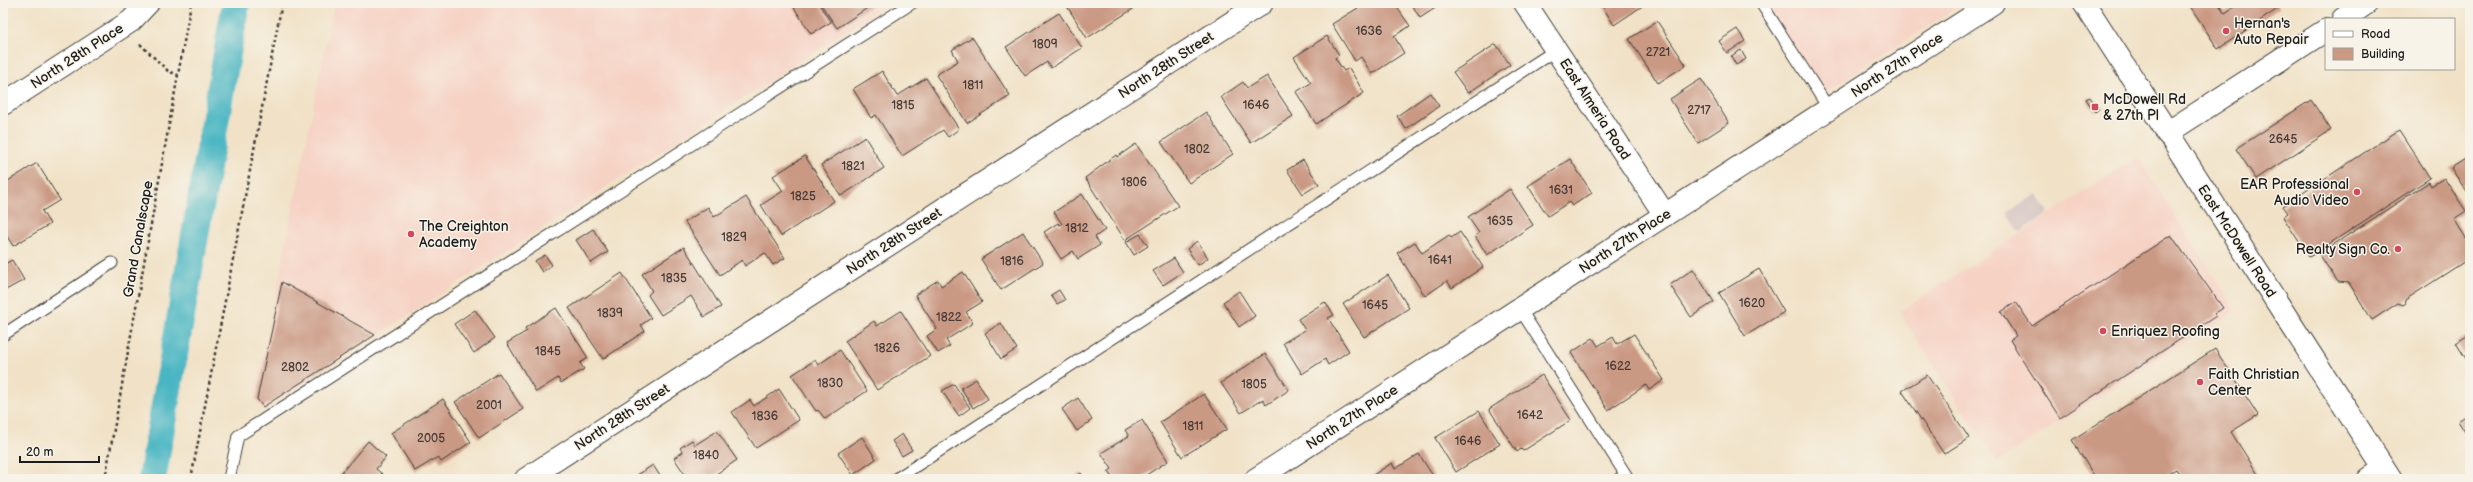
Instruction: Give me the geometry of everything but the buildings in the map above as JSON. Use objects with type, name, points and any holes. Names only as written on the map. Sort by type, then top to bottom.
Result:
[{"type":"street","name":"North 28th Place","points":[[3,104],[131,21],[148,3]]},
{"type":"street","name":"North 28th Street","points":[[526,479],[1262,3]]},
{"type":"street","name":"East Almeria Road","points":[[1525,3],[1665,215]]},
{"type":"street","name":"North 27th Place","points":[[1256,479],[1993,3]]},
{"type":"street","name":"East McDowell Road","points":[[2084,3],[2382,476]]},
{"type":"street","points":[[2344,18],[2367,3]]},
{"type":"street","points":[[2167,133],[2325,31]]},
{"type":"lane","points":[[229,479],[238,436],[912,3]]},
{"type":"lane","points":[[1761,3],[1829,109]]},
{"type":"lane","points":[[896,479],[1556,50]]},
{"type":"lane","points":[[3,334],[112,263]]},
{"type":"lane","points":[[1520,308],[1626,475],[1619,479]]},
{"type":"path","name":"Grand Canalscape","points":[[105,479],[191,3]]},
{"type":"path","points":[[191,479],[282,3]]},
{"type":"path","points":[[138,42],[168,71],[178,75]]},
{"type":"shaded area","name":"The Creighton Academy","points":[[334,3],[890,3],[262,410],[255,398]]},
{"type":"shaded area","points":[[1764,3],[1964,3],[1823,94]]},
{"type":"shaded area","points":[[2137,157],[2236,310],[1997,462],[1899,312]]},
{"type":"shaded area","points":[[2037,194],[2049,213],[2020,232],[2007,213]]},
{"type":"waterway","points":[[152,479],[236,3]]},
{"type":"place","name":"Hernan's Auto Repair","points":[[2226,31]]},
{"type":"place","name":"McDowell Rd & 27th Pl","points":[[2095,107]]},
{"type":"place","name":"EAR Professional Audio Video","points":[[2357,192]]},
{"type":"place","name":"The Creighton Academy","points":[[411,234]]},
{"type":"place","name":"Realty Sign Co.","points":[[2398,249]]},
{"type":"place","name":"Enriquez Roofing","points":[[2103,331]]},
{"type":"place","name":"Faith Christian Center","points":[[2200,382]]}]
